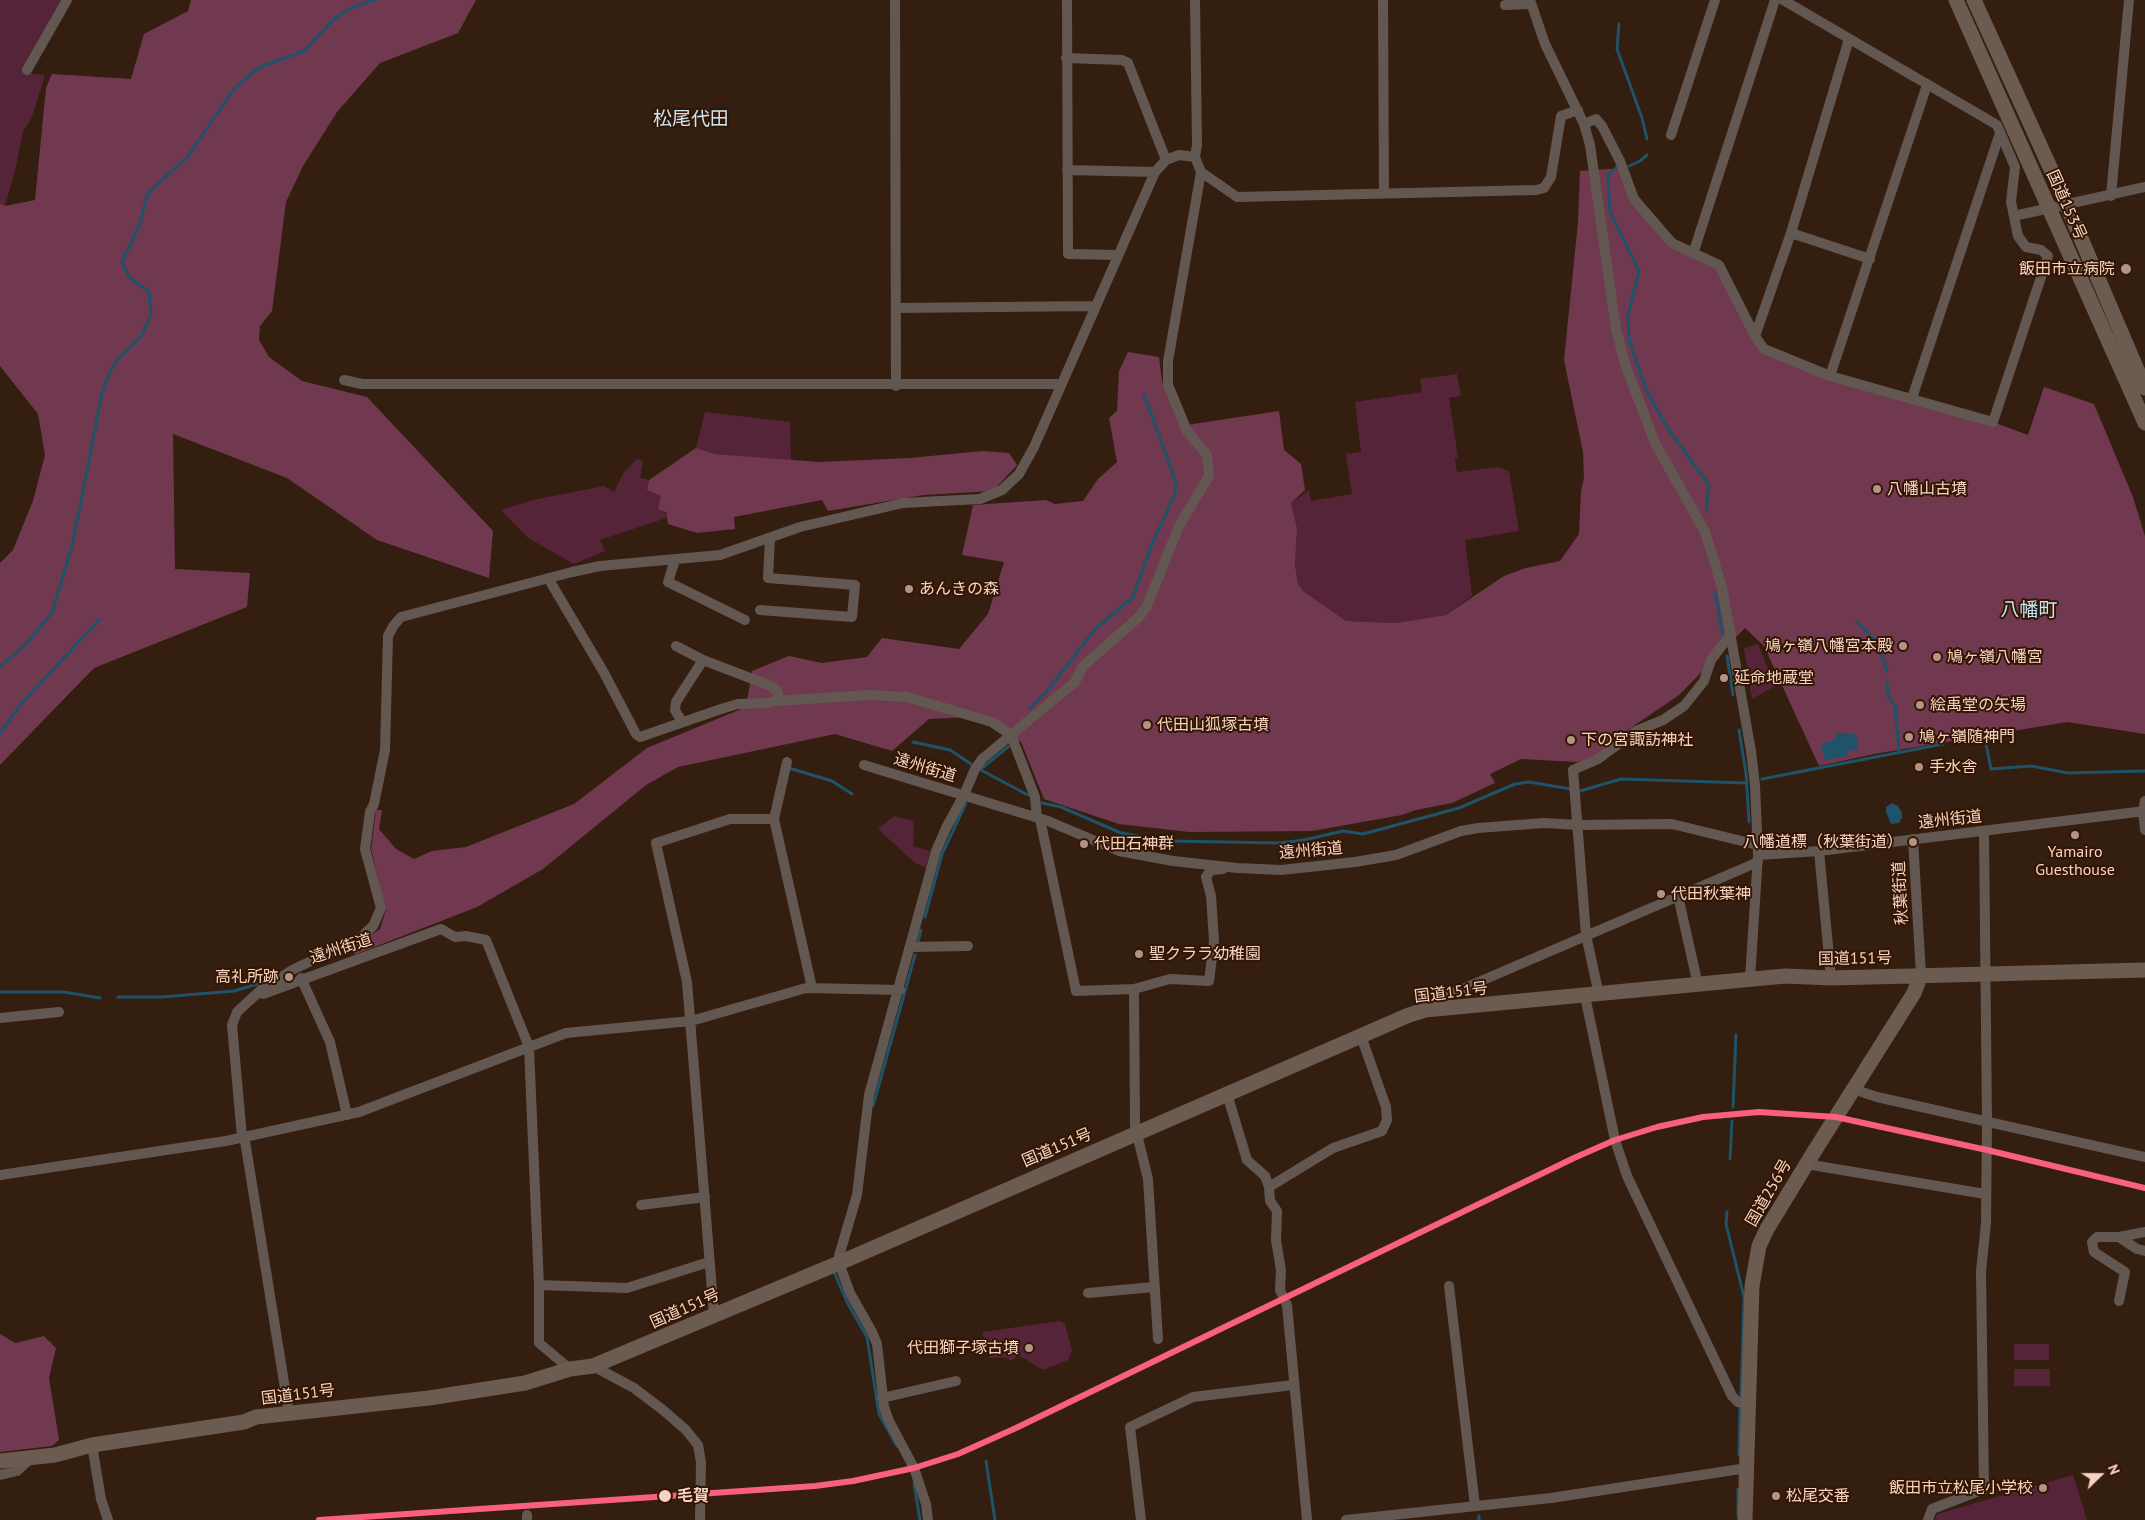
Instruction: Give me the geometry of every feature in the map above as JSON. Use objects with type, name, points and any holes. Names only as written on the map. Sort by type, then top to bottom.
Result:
[{"type":"highway","name":"国道153号","points":[[1956,0],[2145,424]]},
{"type":"highway","name":"国道153号","points":[[1974,0],[2068,205],[2145,388]]},
{"type":"highway","name":"国道151号","points":[[0,1461],[55,1455],[92,1445],[289,1413],[429,1398],[525,1383],[570,1369],[593,1366],[839,1263],[1425,1010],[1592,996],[1785,976],[1832,978],[2145,970]]},
{"type":"highway","name":"国道256号","points":[[1745,1520],[1748,1404],[1755,1263],[1767,1228],[1914,993],[1921,975]]},
{"type":"street","points":[[27,70],[67,0]]},
{"type":"street","points":[[895,0],[896,386]]},
{"type":"street","points":[[1066,0],[1068,254],[1118,255]]},
{"type":"street","points":[[928,1520],[926,1504],[914,1468],[889,1422],[882,1398],[877,1344],[856,1306],[839,1263],[857,1195],[868,1095],[900,990],[936,851],[964,795],[974,768],[982,759],[1075,682],[1084,666],[1139,617],[1147,606],[1180,526],[1209,476],[1207,455],[1187,431],[1176,409],[1168,377],[1168,361],[1201,172],[1195,157],[1198,145],[1195,0]]},
{"type":"street","points":[[1383,0],[1384,193]]},
{"type":"street","points":[[1671,135],[1715,0]]},
{"type":"street","points":[[1693,254],[1775,0]]},
{"type":"street","points":[[2112,196],[2129,0]]},
{"type":"street","points":[[1584,124],[1596,119],[1602,126],[1620,161],[1638,205],[1672,243],[1719,265],[1755,336],[1764,349],[1830,376],[1993,422],[2048,256],[2041,250],[2026,247],[2018,236],[2011,202],[2015,167],[1997,125],[1786,1]]},
{"type":"street","points":[[1505,5],[1530,2],[1545,44],[1584,124],[1590,145],[1616,329],[1625,364],[1655,443],[1705,532],[1722,587],[1751,751],[1758,854],[1750,979]]},
{"type":"street","points":[[1755,336],[1791,233],[1849,39]]},
{"type":"street","points":[[1066,58],[1122,60],[1128,63],[1166,160]]},
{"type":"street","points":[[1830,376],[1927,85]]},
{"type":"street","points":[[1201,172],[1236,197],[1536,190],[1544,188],[1551,177],[1561,116],[1578,110]]},
{"type":"street","points":[[1912,398],[2000,133]]},
{"type":"street","points":[[289,1413],[245,1141],[242,1137],[232,1026],[237,1012],[250,999],[294,969],[359,939],[373,926],[381,908],[365,849],[370,812],[374,804],[385,750],[388,636],[394,625],[401,618],[548,578],[600,566],[728,554],[800,527],[904,503],[980,499],[1002,490],[1014,480],[1025,465],[1155,172],[1166,160],[1179,155],[1195,157]]},
{"type":"street","points":[[1067,170],[1155,172]]},
{"type":"street","points":[[2014,216],[2050,210],[2145,188]]},
{"type":"street","points":[[1791,233],[1870,259]]},
{"type":"street","points":[[896,308],[1096,306]]},
{"type":"street","points":[[344,380],[372,384],[896,386],[1061,384]]},
{"type":"street","points":[[760,610],[852,617],[855,585],[768,578],[770,538]]},
{"type":"street","points":[[675,560],[668,582],[745,620]]},
{"type":"street","points":[[548,578],[640,738],[738,704],[870,695],[907,697],[992,722],[1011,735],[1035,797],[1076,991],[1134,989],[1170,979],[1209,981],[1214,941],[1211,896],[1206,876],[1197,867],[1176,865],[1173,861]]},
{"type":"street","points":[[1731,634],[1711,660],[1704,681],[1684,706],[1663,720],[1636,731],[1598,759],[1573,770],[1580,880],[1592,996],[1615,1140],[1627,1176],[1732,1396],[1738,1402],[1748,1404]]},
{"type":"street","points":[[676,646],[703,660],[772,686],[778,692],[775,701]]},
{"type":"street","points":[[682,722],[675,710],[676,702],[703,660]]},
{"type":"street","points":[[787,762],[774,819],[812,988]]},
{"type":"street","name":"遠州街道","points":[[864,765],[1039,819],[1118,851],[1173,861],[1237,868],[1281,870],[1355,862],[1396,855],[1461,831],[1544,823],[1578,825],[1672,824],[1758,854],[1819,851],[1984,832],[2144,808]]},
{"type":"street","points":[[2144,808],[2145,830]]},
{"type":"street","points":[[714,1315],[687,982],[656,843],[730,819],[774,819]]},
{"type":"street","points":[[1928,1520],[1932,1509],[1984,1489],[1981,1271],[1986,1223],[1987,1122],[1984,832]]},
{"type":"street","name":"秋葉街道","points":[[1913,839],[1921,975]]},
{"type":"street","points":[[1819,851],[1832,978]]},
{"type":"street","name":"遠州街道","points":[[1425,1010],[1446,996],[1678,896],[1758,854]]},
{"type":"street","points":[[1206,876],[1212,870],[1237,868]]},
{"type":"street","points":[[1678,896],[1698,985]]},
{"type":"street","name":"遠州街道","points":[[250,999],[301,978],[394,948],[441,929],[455,937],[466,936],[486,940],[529,1047]]},
{"type":"street","points":[[910,947],[968,946]]},
{"type":"street","points":[[301,978],[330,1042],[347,1115]]},
{"type":"street","points":[[0,1175],[79,1162],[109,1160],[242,1137],[347,1115],[566,1033],[691,1021],[812,988],[900,990]]},
{"type":"street","points":[[1134,989],[1137,1133],[1148,1179],[1158,1339]]},
{"type":"street","points":[[0,1018],[59,1012]]},
{"type":"street","points":[[1269,1187],[1333,1148],[1382,1131],[1387,1120],[1386,1107],[1361,1036]]},
{"type":"street","points":[[529,1047],[539,1285],[539,1343],[570,1369]]},
{"type":"street","points":[[1854,1089],[1877,1097],[2145,1157]]},
{"type":"street","points":[[1227,1094],[1247,1160],[1265,1176],[1269,1187],[1270,1200],[1278,1211],[1276,1240],[1281,1270],[1280,1290],[1287,1305],[1307,1520]]},
{"type":"street","points":[[1806,1164],[1985,1194]]},
{"type":"street","points":[[641,1205],[705,1197]]},
{"type":"street","points":[[2119,1301],[2125,1272],[2098,1256],[2092,1247],[2092,1242],[2097,1237],[2119,1237],[2145,1232]]},
{"type":"street","points":[[2119,1237],[2137,1249],[2145,1251]]},
{"type":"street","points":[[539,1285],[627,1288],[709,1262]]},
{"type":"street","points":[[1449,1286],[1475,1506]]},
{"type":"street","points":[[1088,1293],[1154,1287]]},
{"type":"street","points":[[593,1366],[634,1388],[686,1430],[698,1445],[701,1462],[700,1520]]},
{"type":"street","points":[[882,1398],[956,1381]]},
{"type":"street","points":[[1141,1520],[1130,1427],[1192,1397],[1293,1385]]},
{"type":"street","points":[[92,1445],[101,1499],[108,1520]]},
{"type":"street","points":[[0,1475],[17,1471],[31,1458]]},
{"type":"street","points":[[1346,1520],[1551,1498],[1747,1468]]},
{"type":"shaded area","points":[[0,0],[67,0],[27,70],[33,74],[45,75],[32,117],[23,132],[5,206],[0,204]]},
{"type":"shaded area","points":[[191,0],[476,0],[458,33],[380,63],[337,112],[303,166],[286,202],[272,311],[260,326],[259,340],[269,357],[302,381],[367,397],[493,531],[489,578],[377,540],[287,478],[173,434],[175,569],[250,573],[247,607],[94,668],[0,765],[0,563],[13,550],[33,501],[45,455],[38,414],[0,366],[0,204],[5,206],[35,200],[46,88],[52,74],[131,79],[144,34],[188,11]]},
{"type":"shaded area","points":[[1623,168],[1632,188],[1672,243],[1719,265],[1759,344],[1830,376],[1993,422],[2028,435],[2044,387],[2094,404],[2133,497],[2145,536],[2145,734],[2067,722],[1874,754],[1819,766],[1764,646],[1745,628],[1679,695],[1613,740],[1597,757],[1577,762],[1521,759],[1490,774],[1495,783],[1452,803],[1416,810],[1402,815],[1312,831],[1189,832],[1119,824],[1044,799],[1021,742],[976,717],[929,719],[892,751],[835,734],[678,767],[646,785],[543,869],[477,907],[354,955],[356,945],[380,929],[386,910],[371,849],[376,810],[382,810],[379,829],[396,849],[414,859],[432,851],[466,847],[574,804],[647,748],[746,707],[752,671],[789,656],[822,663],[867,657],[882,638],[959,649],[988,614],[1004,562],[962,555],[973,505],[1046,500],[1055,504],[1083,501],[1098,479],[1117,462],[1109,418],[1117,411],[1119,371],[1128,352],[1159,357],[1162,381],[1180,426],[1279,411],[1284,450],[1301,464],[1305,490],[1291,503],[1297,528],[1295,565],[1298,584],[1303,591],[1346,621],[1396,623],[1446,615],[1504,576],[1526,568],[1560,561],[1579,534],[1581,491],[1584,478],[1583,452],[1564,360],[1578,222],[1580,171]]},
{"type":"shaded area","points":[[1457,374],[1461,396],[1449,398],[1458,457],[1455,458],[1457,472],[1498,467],[1509,471],[1519,531],[1465,540],[1472,596],[1446,615],[1396,623],[1346,621],[1303,591],[1298,584],[1295,565],[1297,528],[1291,503],[1309,490],[1311,501],[1352,494],[1346,454],[1361,452],[1355,402],[1422,392],[1420,379]]},
{"type":"shaded area","points":[[705,412],[790,422],[791,461],[714,454],[696,448]]},
{"type":"shaded area","points":[[696,448],[714,454],[819,462],[910,458],[983,451],[1009,453],[1017,465],[993,491],[923,495],[828,511],[822,500],[734,517],[735,529],[697,533],[668,524],[666,512],[658,509],[661,496],[647,490],[649,480]]},
{"type":"shaded area","points":[[637,459],[643,461],[640,478],[649,480],[647,490],[662,496],[666,518],[600,540],[605,551],[574,564],[528,538],[501,510],[533,500],[604,486],[614,492],[624,472]]},
{"type":"shaded area","points":[[1758,644],[1775,686],[1752,699],[1744,648]]},
{"type":"shaded area","points":[[894,816],[914,821],[913,846],[930,851],[926,868],[915,863],[878,829]]},
{"type":"shaded area","points":[[1060,1321],[1065,1324],[1072,1350],[1068,1360],[1043,1370],[1018,1355],[1012,1361],[1004,1357],[990,1358],[982,1332]]},
{"type":"shaded area","points":[[0,1334],[15,1343],[44,1336],[56,1348],[49,1378],[59,1440],[52,1446],[0,1452]]},
{"type":"shaded area","points":[[2014,1344],[2049,1344],[2049,1360],[2014,1360]]},
{"type":"shaded area","points":[[2014,1369],[2050,1369],[2050,1386],[2014,1386]]},
{"type":"shaded area","name":"飯田市立松尾小学校","points":[[2073,1475],[2087,1520],[1935,1520],[1937,1514]]},
{"type":"water","points":[[1837,733],[1854,733],[1857,737],[1858,749],[1847,751],[1847,756],[1825,760],[1821,748],[1823,744],[1835,739]]},
{"type":"water","points":[[1892,803],[1898,806],[1902,813],[1899,823],[1891,824],[1886,812],[1886,807]]},
{"type":"waterway","points":[[0,667],[26,644],[52,613],[73,542],[102,393],[111,370],[118,359],[142,335],[151,314],[149,292],[129,277],[122,262],[139,226],[148,193],[188,156],[234,89],[258,68],[304,51],[335,18],[353,7],[374,0]]},
{"type":"waterway","points":[[1619,24],[1617,49],[1642,118],[1647,139]]},
{"type":"waterway","points":[[1629,166],[1647,155]]},
{"type":"waterway","points":[[1618,166],[1608,175],[1610,212],[1639,271],[1628,315],[1629,340],[1646,389],[1666,426],[1709,485],[1706,512]]},
{"type":"waterway","points":[[1030,708],[1048,690],[1095,629],[1133,597],[1152,544],[1174,496],[1176,487],[1174,477],[1144,394]]},
{"type":"waterway","points":[[1715,593],[1723,635]]},
{"type":"waterway","points":[[0,733],[21,704],[100,619]]},
{"type":"waterway","points":[[1857,622],[1878,643],[1887,671]]},
{"type":"waterway","points":[[1727,656],[1733,695]]},
{"type":"waterway","points":[[1887,683],[1888,696],[1895,706],[1899,751]]},
{"type":"waterway","points":[[1739,730],[1746,773],[1749,822]]},
{"type":"waterway","points":[[1957,742],[1985,739],[1991,769],[2031,766],[2068,773],[2145,771]]},
{"type":"waterway","points":[[913,742],[950,750],[971,764]]},
{"type":"waterway","points":[[1762,779],[1943,744]]},
{"type":"waterway","points":[[982,768],[1009,746]]},
{"type":"waterway","points":[[789,768],[832,781],[852,794]]},
{"type":"waterway","points":[[979,769],[1028,795]]},
{"type":"waterway","points":[[1580,791],[1621,779],[1747,783]]},
{"type":"waterway","points":[[1042,803],[1061,807],[1121,833],[1170,841],[1280,843],[1304,840],[1343,831],[1363,834],[1459,808],[1515,784],[1529,782],[1571,789]]},
{"type":"waterway","points":[[925,917],[942,854],[966,803]]},
{"type":"waterway","points":[[918,942],[921,930]]},
{"type":"waterway","points":[[873,1106],[915,955]]},
{"type":"waterway","points":[[118,997],[162,997],[234,991],[261,983]]},
{"type":"waterway","points":[[0,992],[64,992],[100,998]]},
{"type":"waterway","points":[[1733,1107],[1736,1035]]},
{"type":"waterway","points":[[1730,1159],[1732,1121]]},
{"type":"waterway","points":[[1727,1212],[1726,1224],[1744,1297],[1741,1396]]},
{"type":"waterway","points":[[834,1272],[847,1302],[867,1337],[879,1414],[897,1446]]},
{"type":"waterway","points":[[1739,1455],[1740,1408]]},
{"type":"waterway","points":[[986,1461],[995,1520]]},
{"type":"waterway","points":[[914,1483],[920,1520]]},
{"type":"waterway","points":[[1738,1489],[1738,1516]]},
{"type":"transit line","points":[[319,1520],[815,1486],[853,1481],[914,1468],[958,1454],[1016,1428],[1574,1158],[1615,1140],[1657,1127],[1703,1117],[1759,1112],[1836,1117],[1987,1150],[2145,1188]]},
{"type":"place","name":"飯田市立病院","points":[[2126,269]]},
{"type":"place","name":"八幡山古墳","points":[[1877,489]]},
{"type":"place","name":"あんきの森","points":[[909,589]]},
{"type":"place","name":"鳩ヶ嶺八幡宮本殿","points":[[1903,646]]},
{"type":"place","name":"鳩ヶ嶺八幡宮","points":[[1937,657]]},
{"type":"place","name":"延命地蔵堂","points":[[1724,678]]},
{"type":"place","name":"絵禹堂の矢場","points":[[1920,705]]},
{"type":"place","name":"代田山狐塚古墳","points":[[1147,725]]},
{"type":"place","name":"鳩ヶ嶺随神門","points":[[1909,737]]},
{"type":"place","name":"下の宮諏訪神社","points":[[1571,740]]},
{"type":"place","name":"手水舎","points":[[1919,767]]},
{"type":"place","name":"Yamairo Guesthouse","points":[[2075,835]]},
{"type":"place","name":"八幡道標（秋葉街道）","points":[[1913,842]]},
{"type":"place","name":"代田石神群","points":[[1084,844]]},
{"type":"place","name":"代田秋葉神","points":[[1661,894]]},
{"type":"place","name":"聖クララ幼稚園","points":[[1139,954]]},
{"type":"place","name":"高礼所跡","points":[[289,977]]},
{"type":"place","name":"代田獅子塚古墳","points":[[1029,1348]]},
{"type":"place","name":"飯田市立松尾小学校","points":[[2043,1488]]},
{"type":"place","name":"毛賀","points":[[665,1496]]},
{"type":"place","name":"松尾交番","points":[[1776,1496]]},
{"type":"district","name":"松尾代田","points":[[691,120]]},
{"type":"district","name":"八幡町","points":[[2029,611]]}]
